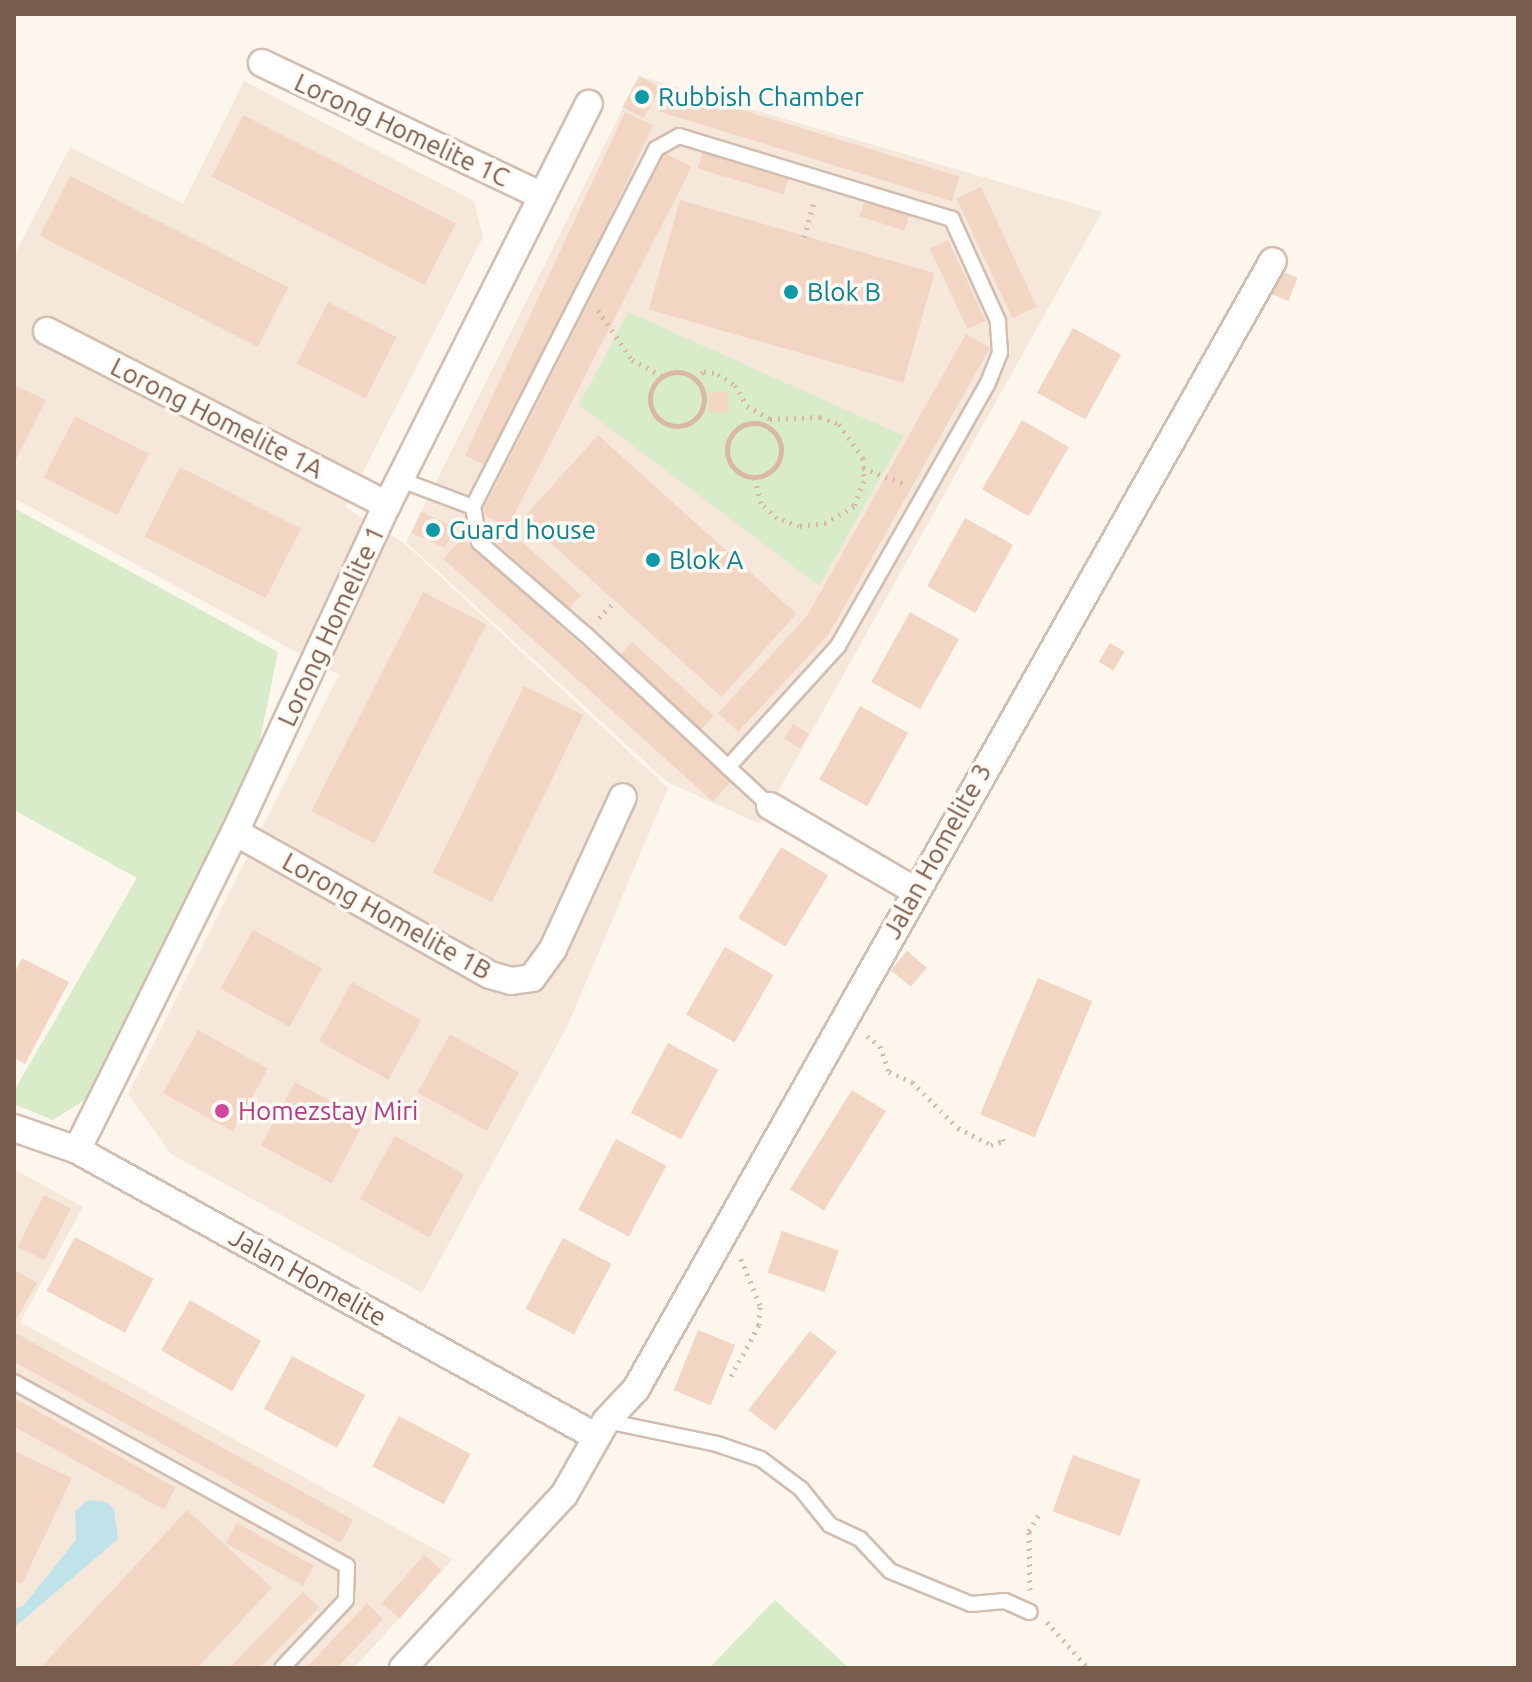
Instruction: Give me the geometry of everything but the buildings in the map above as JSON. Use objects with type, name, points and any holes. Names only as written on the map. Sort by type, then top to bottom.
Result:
[{"type":"street","name":"Lorong Homelite 1C","points":[[262,63],[542,196]]},
{"type":"street","name":"Lorong Homelite 1","points":[[77,1150],[235,832],[387,505],[589,104]]},
{"type":"street","name":"Jalan Homelite 3","points":[[403,1668],[564,1495],[601,1429],[636,1389],[914,890],[1273,261]]},
{"type":"street","name":"Lorong Homelite 1A","points":[[47,331],[387,505]]},
{"type":"street","name":"Lorong Homelite 1B","points":[[235,832],[490,975],[511,981],[532,978],[553,949],[623,797]]},
{"type":"street","points":[[770,806],[914,890]]},
{"type":"street","name":"Jalan Homelite","points":[[14,1128],[77,1150],[601,1429]]},
{"type":"lane","points":[[728,767],[838,646],[987,385],[1000,353],[998,321],[952,219],[679,136],[665,140],[584,289],[473,507],[479,542],[770,806]]},
{"type":"lane","points":[[401,480],[473,507]]},
{"type":"lane","points":[[14,1382],[347,1566],[346,1600],[282,1668]]},
{"type":"lane","points":[[601,1429],[717,1444],[761,1459],[801,1489],[830,1525],[860,1539],[890,1571],[971,1604],[1005,1601],[1030,1612]]},
{"type":"path","points":[[804,237],[820,179]]},
{"type":"path","points":[[584,289],[632,360],[662,376]]},
{"type":"path","points":[[679,371],[696,379],[704,395],[701,412],[688,424],[670,426],[655,416],[649,399],[662,376],[679,371]]},
{"type":"path","points":[[696,379],[704,371],[718,374],[735,385],[747,406],[776,420],[820,417],[839,424],[856,442],[864,481],[854,506],[826,523],[813,525],[777,518],[761,503],[754,477]]},
{"type":"path","points":[[769,427],[780,442],[779,461],[765,474],[754,477],[734,469],[727,445],[742,425],[769,427],[776,420]]},
{"type":"path","points":[[863,468],[924,492]]},
{"type":"path","points":[[844,1019],[880,1046],[889,1072],[912,1082],[958,1128],[991,1145],[1003,1141],[1002,1134]]},
{"type":"path","points":[[720,1242],[748,1266],[760,1305],[759,1325],[731,1376]]},
{"type":"path","points":[[1040,1513],[1029,1531],[1030,1612],[1052,1624],[1088,1668]]},
{"type":"shaded area","points":[[639,76],[1102,212],[760,824],[667,782],[406,542]]},
{"type":"shaded area","points":[[244,81],[474,201],[483,237],[345,507],[404,543],[668,788],[568,1025],[422,1293],[171,1154],[128,1094],[339,675],[14,498],[14,256],[70,147],[183,204]]},
{"type":"shaded area","points":[[14,1169],[83,1207],[20,1322],[453,1559],[354,1668],[14,1668]]},
{"type":"green space","points":[[628,312],[904,436],[819,586],[579,405]]},
{"type":"green space","points":[[14,508],[278,652],[256,760],[86,1099],[53,1120],[14,1104],[14,1091],[137,878],[14,810]]},
{"type":"green space","points":[[775,1600],[849,1668],[709,1668]]},
{"type":"water","points":[[88,1500],[106,1502],[114,1509],[118,1539],[16,1626],[14,1634],[14,1609],[24,1605],[76,1540],[75,1511]]},
{"type":"place","name":"Rubbish Chamber","points":[[642,97]]},
{"type":"place","name":"Blok B","points":[[791,292]]},
{"type":"place","name":"Guard house","points":[[433,530]]},
{"type":"place","name":"Blok A","points":[[653,560]]},
{"type":"place","name":"Homezstay Miri","points":[[222,1111]]}]
